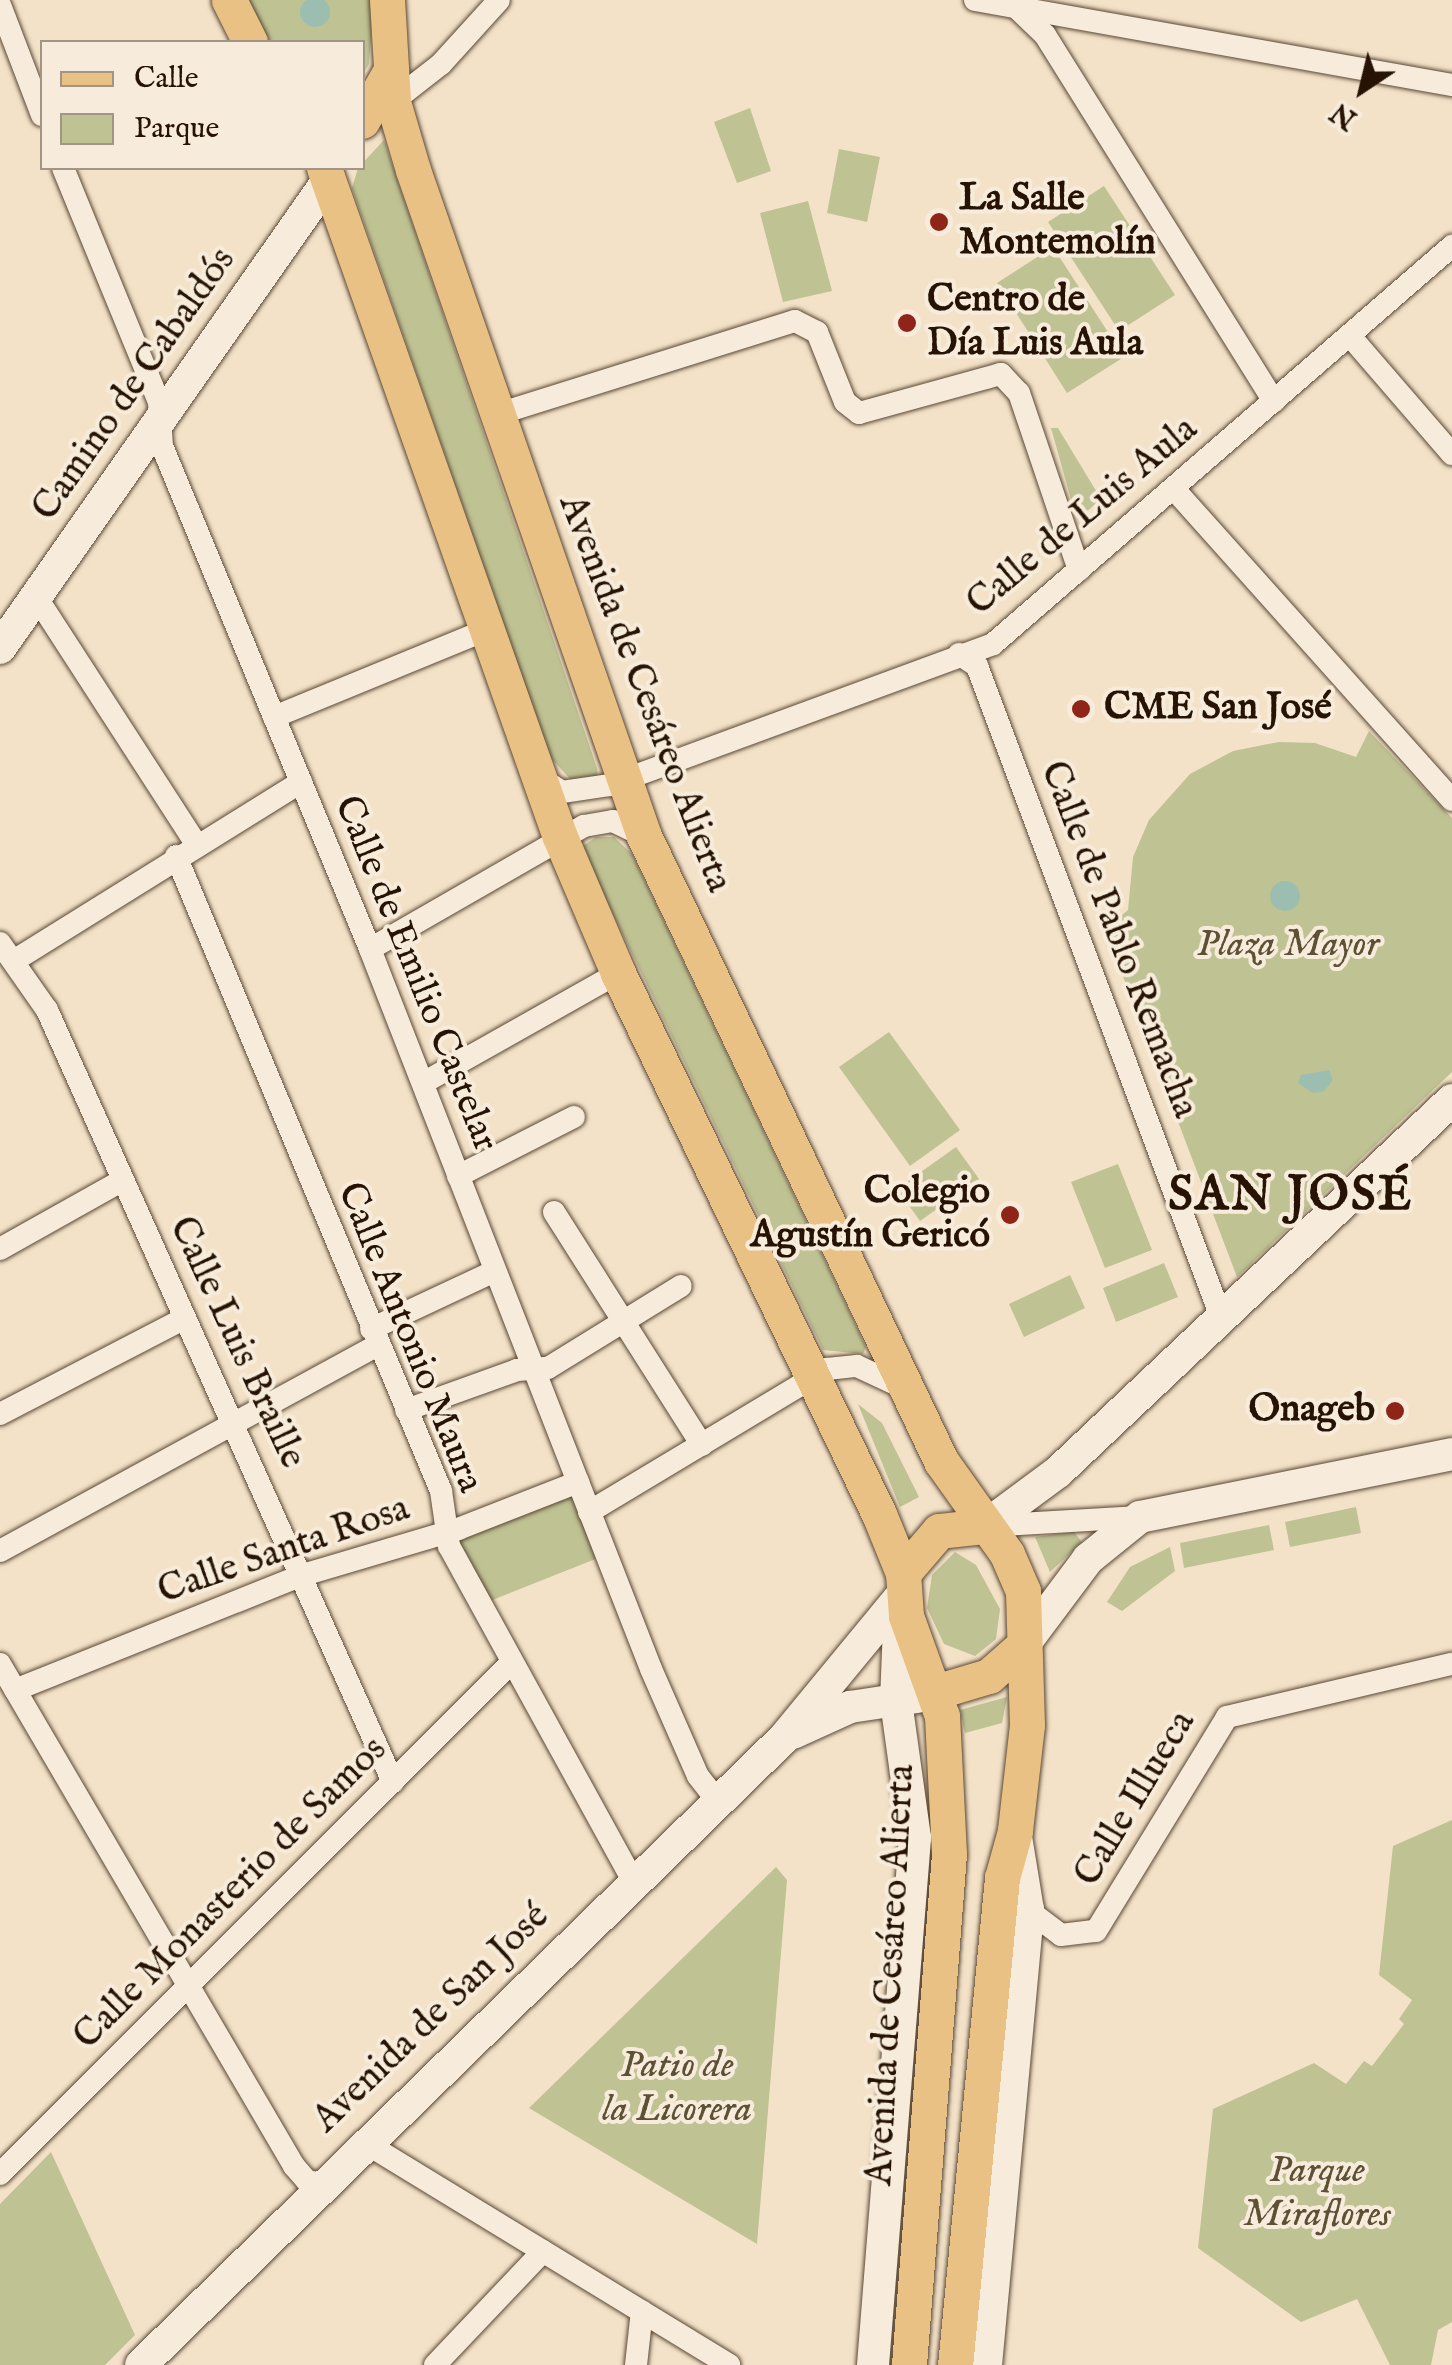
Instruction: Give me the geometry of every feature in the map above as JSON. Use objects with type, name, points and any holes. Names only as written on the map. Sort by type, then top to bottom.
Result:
[{"type":"main road","points":[[229,0],[249,40]]},
{"type":"main road","name":"Avenida de Cesáreo Alierta","points":[[387,0],[392,66],[371,116],[495,415],[644,836],[906,1390],[948,1472],[1024,1591],[1028,1725],[1015,1831],[1002,1878],[956,2365]]},
{"type":"main road","name":"Avenida de Cesáreo Alierta","points":[[329,171],[560,837],[618,973],[813,1375],[902,1585],[935,1692],[947,1742],[950,1842],[909,2365]]},
{"type":"main road","name":"Camino de Cabaldós","points":[[5,630],[37,598],[329,171]]},
{"type":"main road","points":[[985,1526],[1058,1472],[1452,1100]]},
{"type":"main road","name":"Avenida de San José","points":[[784,1738],[850,1708],[896,1701],[989,1676],[1023,1646],[1088,1559],[1140,1517],[1452,1454]]},
{"type":"main road","name":"Avenida de San José","points":[[141,2365],[364,2142],[784,1738],[938,1532],[985,1526]]},
{"type":"main road","name":"Avenida de Cesáreo Alierta","points":[[873,2365],[915,1838],[896,1701],[902,1585]]},
{"type":"main road","name":"Avenida de Cesáreo Alierta","points":[[986,2365],[1028,1910],[1015,1831]]},
{"type":"street","points":[[371,116],[441,64],[499,0]]},
{"type":"street","points":[[974,0],[1452,85]]},
{"type":"street","points":[[0,5],[40,110]]},
{"type":"street","points":[[1014,7],[1040,28],[1274,401]]},
{"type":"street","points":[[1058,56],[1060,30],[1079,19]]},
{"type":"street","name":"Calle de Emilio Castelar","points":[[64,170],[159,402],[157,422],[370,949],[589,1512],[698,1776],[718,1802]]},
{"type":"street","name":"Calle de Luis Aula","points":[[538,777],[562,792],[623,780],[993,644],[1452,246]]},
{"type":"street","points":[[495,415],[795,321],[817,332],[845,402],[859,413],[1001,374],[1019,392],[1078,570]]},
{"type":"street","points":[[1350,336],[1452,454]]},
{"type":"street","points":[[1174,489],[1452,800]]},
{"type":"street","points":[[37,598],[195,842]]},
{"type":"street","points":[[274,718],[486,630]]},
{"type":"street","name":"Calle de Pablo Remacha","points":[[959,654],[978,666],[1221,1317]]},
{"type":"street","points":[[8,951],[301,782]]},
{"type":"street","points":[[370,949],[560,837],[605,820],[644,836]]},
{"type":"street","name":"Calle Antonio Maura","points":[[176,856],[444,1501],[446,1532],[511,1664],[634,1883]]},
{"type":"street","name":"Calle Luis Braille","points":[[8,951],[47,1010],[304,1576],[392,1782]]},
{"type":"street","points":[[423,1083],[618,973]]},
{"type":"street","points":[[458,1176],[574,1116]]},
{"type":"street","points":[[0,1249],[123,1180]]},
{"type":"street","points":[[554,1212],[702,1446]]},
{"type":"street","points":[[0,1551],[234,1422],[374,1337],[496,1270]]},
{"type":"street","points":[[406,1410],[517,1370],[537,1373],[681,1286]]},
{"type":"street","points":[[0,1414],[185,1318]]},
{"type":"street","points":[[589,1512],[813,1375],[850,1364],[906,1390]]},
{"type":"street","name":"Calle Santa Rosa","points":[[15,1690],[304,1576],[446,1532],[578,1482]]},
{"type":"street","name":"Avenida de San José","points":[[985,1526],[1140,1517]]},
{"type":"street","points":[[0,1664],[185,1989],[294,2166],[307,2181],[323,2184]]},
{"type":"street","name":"Calle Monasterio de Samos","points":[[2,2166],[511,1664]]},
{"type":"street","name":"Calle Illueca","points":[[1028,1910],[1061,1935],[1083,1937],[1101,1924],[1227,1716],[1452,1664]]},
{"type":"street","name":"Calle Illueca","points":[[1023,1957],[1061,1935]]},
{"type":"street","points":[[364,2142],[729,2365]]},
{"type":"street","points":[[435,2365],[543,2251]]},
{"type":"street","points":[[636,2365],[642,2312]]},
{"type":"green space","points":[[244,0],[374,0],[369,64],[365,71],[365,40],[265,40]]},
{"type":"green space","points":[[750,108],[771,171],[737,183],[714,122]]},
{"type":"green space","points":[[384,140],[598,777],[572,781],[550,757],[352,188],[357,170],[365,170],[365,160]]},
{"type":"green space","points":[[839,149],[880,157],[867,222],[827,213]]},
{"type":"green space","points":[[1104,186],[1175,295],[1119,331],[1048,222]]},
{"type":"green space","points":[[808,201],[832,291],[783,302],[760,213]]},
{"type":"green space","points":[[1053,247],[1124,357],[1067,393],[997,283]]},
{"type":"green space","points":[[1051,428],[1058,428],[1101,499],[1085,513],[1074,510]]},
{"type":"green space","name":"Plaza Mayor","points":[[1369,731],[1452,818],[1452,1072],[1237,1277],[1105,929],[1128,910],[1133,857],[1149,820],[1190,774],[1233,751],[1279,742],[1315,743],[1356,757]]},
{"type":"green space","points":[[596,837],[614,837],[632,854],[866,1347],[863,1354],[823,1350],[595,877],[583,846]]},
{"type":"green space","points":[[889,1032],[960,1130],[910,1166],[839,1067]]},
{"type":"green space","points":[[956,1147],[979,1179],[920,1221],[897,1189]]},
{"type":"green space","points":[[1118,1164],[1152,1250],[1105,1268],[1071,1182]]},
{"type":"green space","points":[[1164,1263],[1178,1297],[1116,1322],[1103,1288]]},
{"type":"green space","points":[[1070,1275],[1085,1308],[1024,1337],[1009,1304]]},
{"type":"green space","points":[[858,1404],[882,1423],[919,1497],[900,1507]]},
{"type":"green space","points":[[573,1492],[603,1556],[485,1603],[456,1535]]},
{"type":"green space","points":[[1356,1507],[1361,1533],[1290,1547],[1285,1522]]},
{"type":"green space","points":[[1269,1525],[1274,1550],[1184,1568],[1180,1543]]},
{"type":"green space","points":[[1074,1532],[1082,1542],[1050,1572],[1035,1537]]},
{"type":"green space","points":[[1170,1547],[1175,1571],[1122,1611],[1107,1602],[1130,1567]]},
{"type":"green space","points":[[955,1552],[976,1565],[1000,1609],[996,1639],[975,1656],[944,1644],[927,1608],[932,1575]]},
{"type":"green space","points":[[1007,1697],[1002,1723],[965,1733],[960,1710]]},
{"type":"green space","name":"Parque Miraflores","points":[[1452,1820],[1452,2322],[1438,2330],[1431,2365],[1390,2365],[1357,2299],[1301,2322],[1198,2248],[1213,2109],[1314,2063],[1346,2084],[1364,2061],[1372,2066],[1404,2024],[1399,2019],[1412,2000],[1379,1975],[1393,1846]]},
{"type":"green space","name":"Patio de la Licorera","points":[[776,1867],[787,1880],[757,2244],[529,2108]]},
{"type":"green space","points":[[51,2152],[135,2335],[105,2365],[0,2365],[0,2204]]},
{"type":"shaded area","points":[[308,-1],[322,-1],[329,6],[329,18],[321,26],[309,26],[301,18],[301,6]]},
{"type":"shaded area","points":[[1285,881],[1296,885],[1300,896],[1296,907],[1285,911],[1274,907],[1270,896],[1274,885]]},
{"type":"shaded area","points":[[1329,1070],[1333,1080],[1324,1091],[1313,1093],[1298,1083],[1301,1075]]},
{"type":"place","name":"La Salle Montemolín","points":[[939,222]]},
{"type":"place","name":"Centro de Día Luis Aula","points":[[907,323]]},
{"type":"place","name":"CME San José","points":[[1081,709]]},
{"type":"place","name":"Colegio Agustín Gericó","points":[[1010,1215]]},
{"type":"place","name":"Onageb","points":[[1395,1411]]},
{"type":"district","name":"SAN JOSÉ","points":[[1291,1197]]}]
